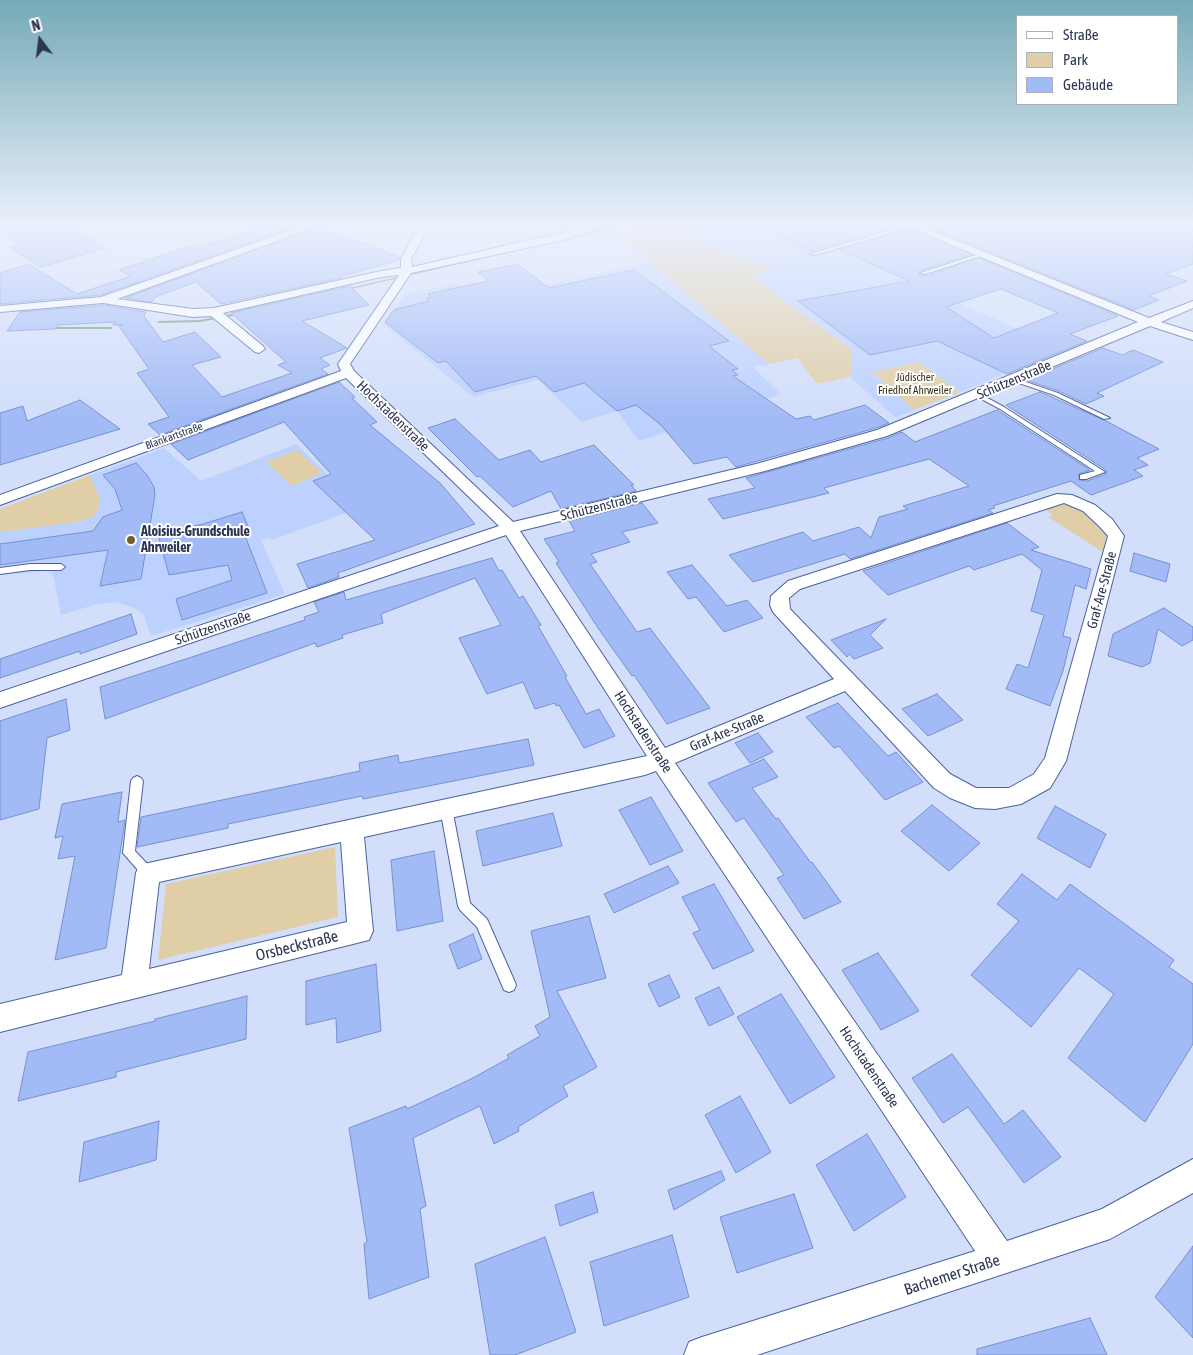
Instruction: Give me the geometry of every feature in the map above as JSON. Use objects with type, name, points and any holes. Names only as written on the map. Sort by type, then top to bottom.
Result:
[{"type":"street","points":[[103,300],[133,289]]},
{"type":"street","points":[[0,309],[103,300],[219,316],[322,289]]},
{"type":"street","name":"Hochstadenstraße","points":[[395,289],[344,364],[348,373],[510,528],[661,760],[1000,1260]]},
{"type":"street","points":[[1067,289],[1150,323],[1193,336]]},
{"type":"street","name":"Schützenstraße","points":[[0,700],[510,528],[760,468],[882,433],[1015,380],[1193,304]]},
{"type":"street","points":[[219,316],[259,349]]},
{"type":"street","name":"Blankartstraße","points":[[0,500],[348,373]]},
{"type":"street","name":"Graf-Are-Straße","points":[[1066,498],[1089,508],[1106,523],[1116,536],[1055,761],[1042,781],[1013,797],[995,799],[976,798],[958,791],[942,781],[848,681],[782,612],[780,596],[785,590],[794,585],[1057,499],[1066,498]]},
{"type":"street","name":"Graf-Are-Straße","points":[[661,760],[848,681]]},
{"type":"street","points":[[134,986],[148,873],[645,766],[661,760]]},
{"type":"street","name":"Orsbeckstraße","points":[[0,1018],[360,931],[352,828]]},
{"type":"street","name":"Bachemer Straße","points":[[708,1354],[1110,1223],[1193,1175]]},
{"type":"lane","points":[[1015,380],[1056,394],[1106,418]]},
{"type":"lane","points":[[978,395],[1002,408],[1101,472],[1083,477]]},
{"type":"lane","points":[[0,571],[30,567],[61,567]]},
{"type":"lane","points":[[137,781],[129,853],[148,873]]},
{"type":"lane","points":[[446,808],[464,906],[482,923],[509,985]]},
{"type":"shaded area","points":[[428,289],[465,289],[476,300],[526,289],[683,289],[769,364],[753,367],[781,394],[639,441],[617,411],[582,422],[538,380],[473,397],[383,324],[405,294]]},
{"type":"shaded area","points":[[770,289],[927,289],[1065,350],[960,392],[919,362],[872,373],[914,410],[895,417],[850,377],[852,364],[851,349]]},
{"type":"shaded area","name":"Aloisius-Grundschule Ahrweiler","points":[[296,444],[362,507],[272,540],[270,537],[261,540],[285,594],[151,636],[143,613],[132,607],[115,602],[94,605],[61,615],[53,575],[47,571],[0,575],[0,509],[164,448],[201,481]]},
{"type":"green space","points":[[681,289],[770,289],[851,349],[852,364],[850,377],[817,384],[797,358],[769,364]]},
{"type":"green space","name":"Jüdischer Friedhof Ahrweiler","points":[[919,362],[960,392],[914,410],[872,372]]},
{"type":"green space","points":[[297,450],[322,473],[292,486],[266,462]]},
{"type":"green space","points":[[90,475],[100,499],[98,511],[92,517],[77,522],[0,532],[0,509]]},
{"type":"green space","points":[[1060,503],[1071,504],[1079,508],[1107,532],[1103,552],[1048,517],[1053,515],[1044,508]]},
{"type":"green space","points":[[335,847],[338,917],[158,960],[166,884]]},
{"type":"building","points":[[0,289],[69,289],[77,294],[91,289],[117,289],[101,295],[0,304]]},
{"type":"building","points":[[149,289],[176,289],[155,297],[152,302],[125,298]]},
{"type":"building","points":[[204,289],[289,289],[221,304]]},
{"type":"building","points":[[336,289],[353,289],[369,305],[302,321],[347,348],[320,358],[330,365],[321,369],[328,374],[160,435],[148,424],[169,417],[137,373],[149,369],[119,326],[123,325],[113,325],[115,322],[58,325],[55,329],[7,331],[20,312],[103,305],[146,312],[144,316],[163,342],[195,332],[221,357],[192,365],[222,397],[292,373],[278,365],[286,362],[231,313]]},
{"type":"building","points":[[450,289],[660,289],[729,341],[709,346],[738,369],[732,370],[738,375],[733,376],[796,419],[810,416],[814,420],[865,405],[889,423],[736,467],[727,457],[694,464],[661,425],[636,405],[617,411],[584,383],[554,392],[536,376],[475,392],[446,361],[438,363],[385,322],[394,310],[429,301],[427,298],[431,297],[428,294]]},
{"type":"building","points":[[863,289],[1000,289],[946,307],[994,338],[1058,313],[1002,289],[1054,289],[1118,316],[1070,334],[1087,341],[1007,374],[937,341],[870,355],[798,301]]},
{"type":"building","points":[[1083,289],[1166,289],[1149,296],[1159,300],[1134,310]]},
{"type":"building","points":[[1103,348],[1122,355],[1133,350],[1163,362],[1097,393],[1104,396],[1086,404],[1059,391],[1026,380]]},
{"type":"building","points":[[339,382],[355,397],[352,398],[377,422],[370,425],[440,483],[475,524],[338,573],[339,577],[308,588],[297,564],[375,540],[313,481],[331,474],[284,422],[188,460],[171,444]]},
{"type":"building","points":[[1040,392],[1106,421],[1159,449],[1137,458],[1148,465],[1134,470],[1143,476],[1091,495],[1071,481],[993,506],[995,508],[988,510],[993,513],[850,559],[845,554],[753,582],[729,555],[803,532],[813,541],[859,527],[871,538],[879,517],[908,509],[903,506],[969,486],[929,459],[824,488],[829,493],[723,519],[708,499],[755,488],[746,478],[888,438],[902,432],[915,442],[997,410],[1090,470],[1079,474],[1079,480],[1087,481],[1106,474],[1106,470],[1006,405]]},
{"type":"building","points":[[80,400],[120,429],[0,465],[0,413],[23,406],[27,421]]},
{"type":"building","points":[[455,419],[499,460],[530,450],[541,462],[594,445],[634,485],[631,485],[636,491],[561,509],[551,491],[513,507],[480,476],[477,477],[428,428]]},
{"type":"building","points":[[136,463],[147,475],[154,487],[155,495],[141,579],[100,586],[108,550],[0,565],[0,544],[93,531],[103,517],[122,510],[115,489],[103,475]]},
{"type":"building","points":[[642,503],[658,523],[622,532],[630,542],[591,554],[597,562],[590,564],[637,632],[650,628],[710,708],[667,724],[634,675],[632,676],[598,628],[556,563],[559,562],[544,539],[575,531],[569,521]]},
{"type":"building","points":[[242,512],[250,531],[244,533],[267,593],[182,620],[176,599],[232,580],[228,565],[169,575],[158,534],[203,524]]},
{"type":"building","points":[[1007,523],[1039,547],[1031,550],[1091,569],[1086,589],[1075,585],[1063,636],[1071,638],[1063,671],[1050,706],[1006,689],[1017,664],[1028,668],[1044,615],[1031,611],[1042,570],[1022,554],[974,570],[969,566],[888,595],[863,571]]},
{"type":"building","points":[[1134,553],[1170,564],[1166,582],[1130,571]]},
{"type":"building","points":[[492,558],[499,571],[502,570],[519,598],[523,596],[541,625],[538,626],[567,676],[565,677],[586,714],[599,709],[615,736],[584,748],[559,705],[556,706],[555,703],[535,709],[523,682],[487,694],[459,638],[501,625],[475,578],[381,614],[383,623],[342,635],[343,638],[317,647],[315,643],[105,719],[100,687],[305,620],[304,617],[319,612],[314,602],[344,592],[346,600]]},
{"type":"building","points":[[692,565],[727,606],[747,600],[763,618],[724,632],[696,597],[688,599],[667,572]]},
{"type":"building","points":[[1164,608],[1193,627],[1193,640],[1182,646],[1158,629],[1150,663],[1142,667],[1108,656],[1113,634]]},
{"type":"building","points":[[131,614],[137,634],[80,654],[80,651],[0,678],[0,659]]},
{"type":"building","points":[[886,619],[870,635],[883,648],[854,659],[849,654],[847,657],[831,640]]},
{"type":"building","points":[[937,694],[963,720],[928,736],[902,709]]},
{"type":"building","points":[[66,699],[70,730],[47,738],[39,809],[0,820],[0,721]]},
{"type":"building","points":[[838,703],[888,756],[896,752],[923,782],[885,800],[839,746],[834,748],[806,717]]},
{"type":"building","points":[[758,733],[773,752],[750,763],[735,743]]},
{"type":"building","points":[[528,739],[534,765],[363,799],[362,796],[228,824],[228,828],[137,847],[141,817],[360,771],[359,763],[398,755],[399,763]]},
{"type":"building","points":[[764,759],[778,777],[752,788],[776,819],[778,818],[841,902],[804,919],[777,878],[784,875],[744,818],[736,822],[708,783]]},
{"type":"building","points":[[122,792],[118,822],[125,820],[106,948],[55,960],[75,856],[58,859],[63,836],[55,838],[62,804]]},
{"type":"building","points":[[651,797],[683,851],[650,865],[619,810]]},
{"type":"building","points":[[932,805],[980,843],[949,871],[901,831]]},
{"type":"building","points":[[1055,806],[1106,834],[1090,868],[1037,838]]},
{"type":"building","points":[[553,813],[562,846],[483,866],[476,831]]},
{"type":"building","points":[[434,851],[443,921],[397,931],[391,860]]},
{"type":"building","points":[[668,866],[679,883],[614,913],[604,894]]},
{"type":"building","points":[[1022,874],[1057,900],[1070,884],[1174,960],[1169,967],[1193,984],[1193,1044],[1145,1122],[1068,1058],[1114,994],[1079,968],[1031,1027],[971,975],[1019,921],[997,904]]},
{"type":"building","points":[[714,884],[754,951],[713,969],[693,933],[700,930],[682,897]]},
{"type":"building","points":[[589,916],[606,978],[557,991],[597,1067],[563,1086],[568,1096],[518,1127],[519,1131],[494,1144],[480,1106],[413,1138],[426,1206],[420,1209],[429,1277],[369,1299],[364,1244],[367,1242],[349,1128],[406,1106],[407,1109],[471,1079],[509,1058],[507,1055],[540,1036],[535,1026],[550,1017],[531,931]]},
{"type":"building","points":[[473,934],[482,959],[458,969],[449,945]]},
{"type":"building","points":[[878,953],[919,1011],[881,1030],[842,970]]},
{"type":"building","points":[[376,964],[381,1031],[337,1043],[336,1018],[306,1025],[306,981]]},
{"type":"building","points":[[669,975],[680,997],[659,1007],[648,984]]},
{"type":"building","points":[[719,987],[734,1014],[709,1026],[695,998]]},
{"type":"building","points":[[781,994],[835,1077],[790,1104],[737,1017]]},
{"type":"building","points":[[247,996],[246,1039],[116,1072],[116,1077],[18,1101],[28,1052]]},
{"type":"building","points":[[952,1054],[1004,1124],[1023,1110],[1061,1157],[1024,1183],[968,1107],[943,1123],[912,1078]]},
{"type":"building","points":[[740,1096],[771,1152],[736,1173],[705,1115]]},
{"type":"building","points":[[159,1121],[156,1160],[79,1182],[84,1142]]},
{"type":"building","points":[[867,1134],[906,1197],[854,1231],[816,1165]]},
{"type":"building","points":[[721,1171],[725,1180],[674,1210],[668,1190]]},
{"type":"building","points":[[593,1192],[598,1212],[560,1226],[555,1205]]},
{"type":"building","points":[[794,1194],[813,1248],[737,1273],[720,1217]]},
{"type":"building","points":[[672,1235],[689,1297],[604,1326],[590,1262]]},
{"type":"building","points":[[545,1237],[576,1332],[515,1355],[490,1355],[475,1264]]},
{"type":"building","points":[[1193,1246],[1193,1338],[1155,1297]]},
{"type":"building","points":[[1090,1318],[1107,1355],[977,1355],[977,1349]]},
{"type":"waterway","points":[[159,322],[200,321],[242,313]]},
{"type":"waterway","points":[[55,328],[111,328]]},
{"type":"place","name":"Aloisius-Grundschule Ahrweiler","points":[[131,540]]}]
